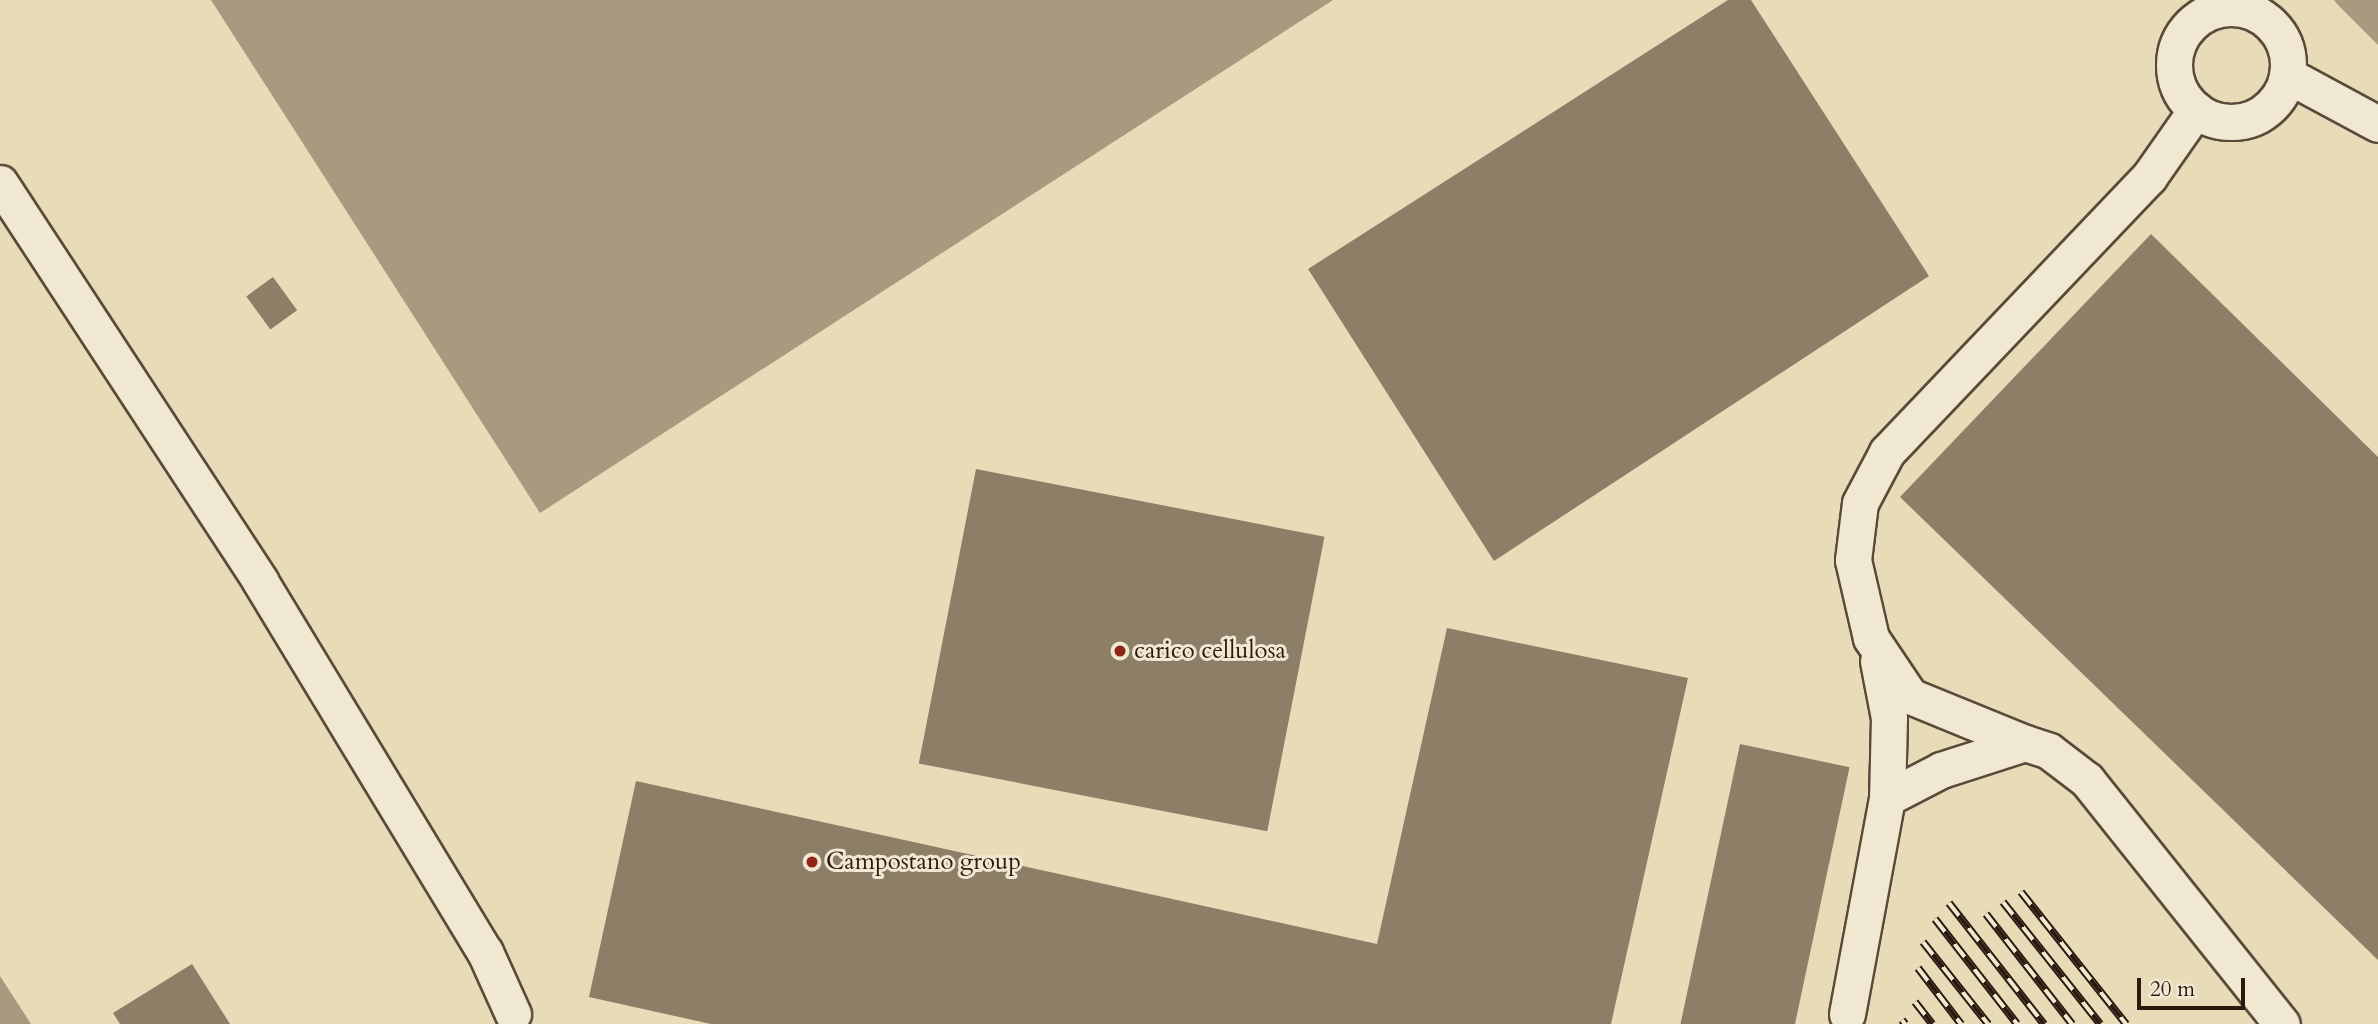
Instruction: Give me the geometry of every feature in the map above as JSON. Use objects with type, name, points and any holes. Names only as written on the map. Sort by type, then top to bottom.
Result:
[{"type":"lane","points":[[2178,43],[2202,15],[2238,8],[2271,23],[2283,39],[2287,75],[2274,102],[2251,119],[2213,120],[2196,110],[2175,80],[2180,0]]},
{"type":"lane","points":[[2287,75],[2378,124]]},
{"type":"lane","points":[[1846,1021],[1887,798],[1889,718],[1853,560],[1860,503],[1888,452],[2149,177],[2196,110]]},
{"type":"lane","points":[[0,183],[260,581],[485,952],[521,1021]]},
{"type":"lane","points":[[1871,638],[1910,696],[2049,751],[2087,780],[2282,1024]]},
{"type":"lane","points":[[1887,798],[1941,770],[2025,743]]},
{"type":"shaded area","points":[[211,0],[1333,0],[540,513]]},
{"type":"shaded area","points":[[2334,0],[2378,0],[2378,45],[2338,5]]},
{"type":"shaded area","points":[[0,976],[31,1024],[0,1024]]},
{"type":"building","points":[[1728,0],[1751,0],[1929,276],[1494,561],[1308,269]]},
{"type":"building","points":[[2151,234],[2378,457],[2378,960],[1900,497]]},
{"type":"building","points":[[273,277],[297,310],[270,330],[246,296]]},
{"type":"building","name":"carico cellulosa","points":[[976,469],[1324,537],[1267,831],[919,763]]},
{"type":"building","name":"Campostano group","points":[[1447,628],[1688,678],[1611,1024],[711,1024],[589,997],[636,781],[1377,944]]},
{"type":"building","points":[[1740,744],[1850,767],[1795,1024],[1680,1024]]},
{"type":"building","points":[[192,964],[230,1024],[120,1024],[113,1013]]},
{"type":"railway","points":[[2021,892],[2126,1024]]},
{"type":"railway","points":[[2003,902],[2100,1024]]},
{"type":"railway","points":[[1949,903],[2044,1024]]},
{"type":"railway","points":[[1986,914],[2072,1024]]},
{"type":"railway","points":[[1935,919],[2017,1024]]},
{"type":"railway","points":[[1923,942],[1988,1024]]},
{"type":"railway","points":[[1918,968],[1961,1024]]},
{"type":"railway","points":[[1915,1002],[1932,1024]]},
{"type":"railway","points":[[1902,1020],[1905,1024]]},
{"type":"place","name":"carico cellulosa","points":[[1120,651]]},
{"type":"place","name":"Campostano group","points":[[812,862]]}]
